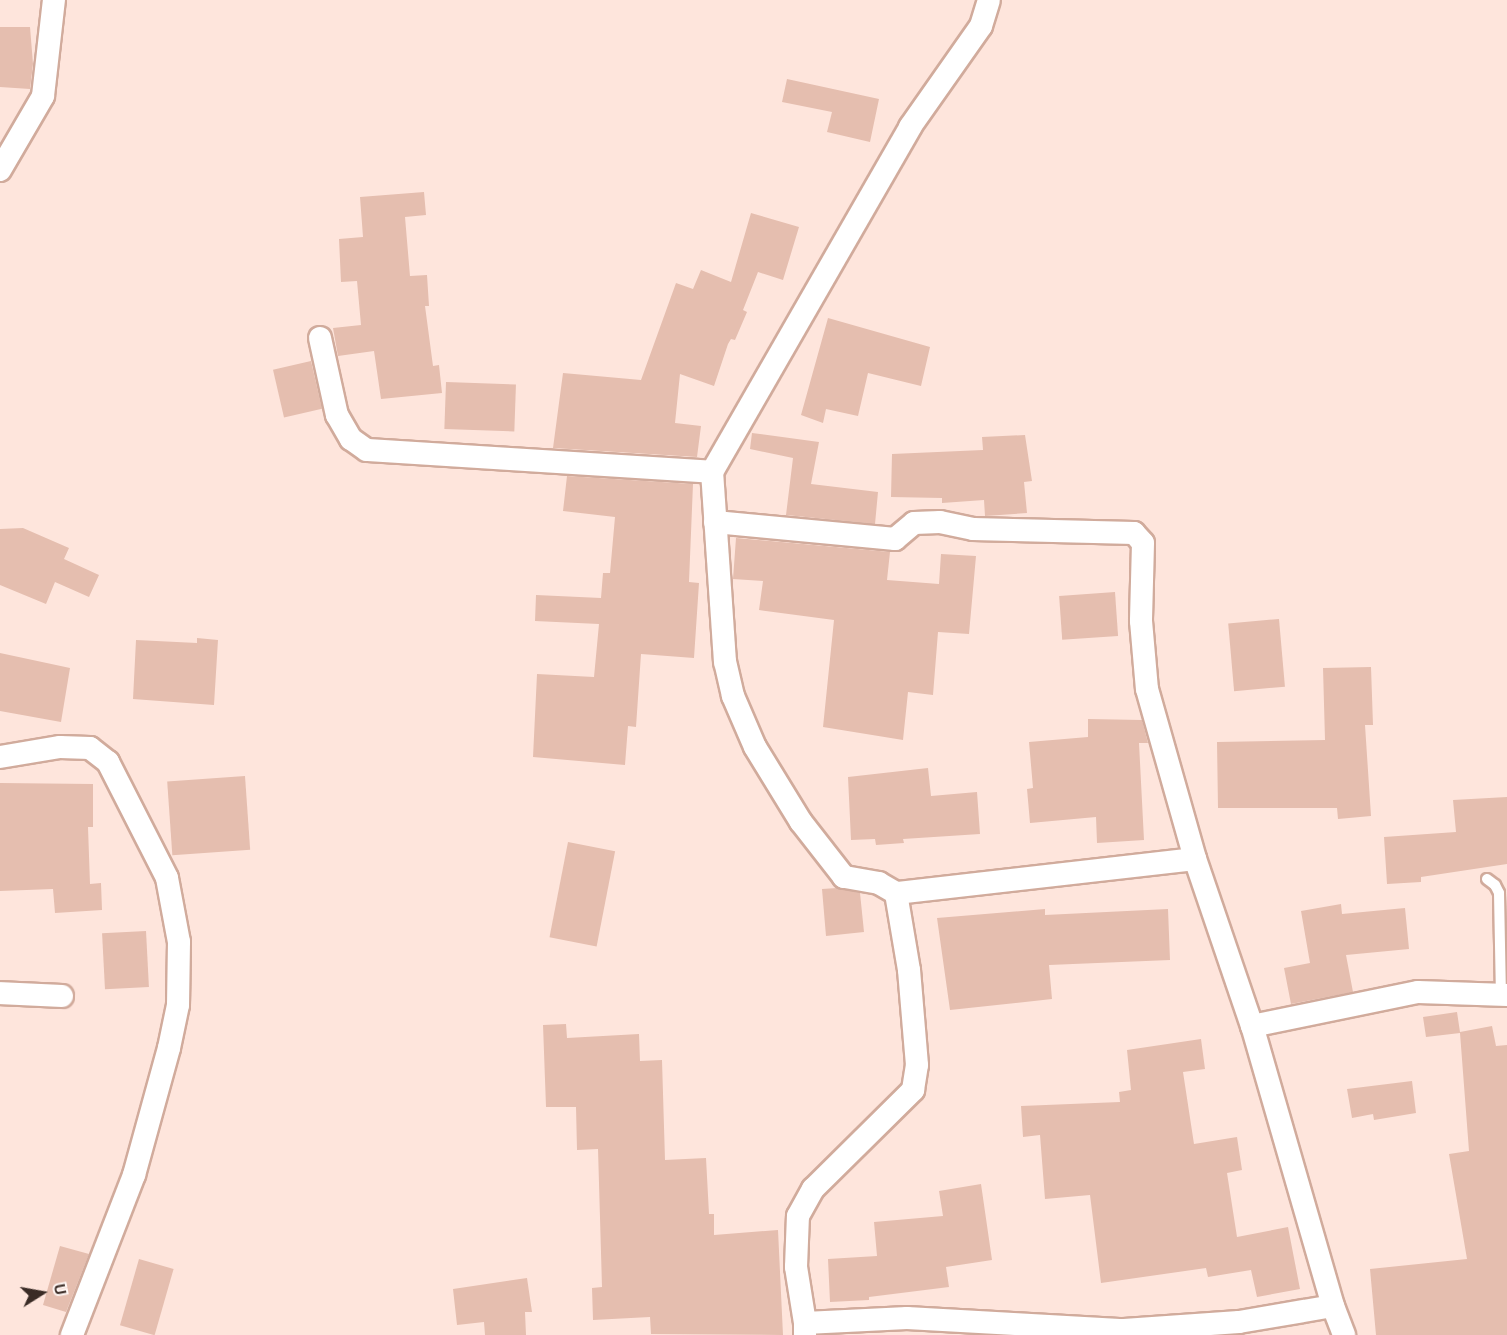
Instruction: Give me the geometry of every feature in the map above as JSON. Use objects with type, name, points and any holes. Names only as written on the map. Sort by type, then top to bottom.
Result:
[{"type":"street","points":[[0,170],[43,96],[54,0]]},
{"type":"street","points":[[989,0],[981,26],[910,127],[712,472],[725,662],[733,696],[755,747],[801,822],[844,877],[879,883],[896,893],[1195,859]]},
{"type":"street","points":[[320,338],[337,415],[351,439],[367,450],[712,472]]},
{"type":"street","points":[[715,522],[895,539],[914,523],[931,522],[973,529],[1134,533],[1143,543],[1141,621],[1147,688],[1195,859],[1252,1026],[1333,1306],[1344,1335]]},
{"type":"street","points":[[0,757],[60,747],[90,748],[108,762],[167,878],[179,942],[178,1005],[169,1048],[134,1175],[72,1335]]},
{"type":"street","points":[[896,893],[909,970],[917,1065],[913,1090],[813,1189],[798,1216],[796,1267],[805,1329],[907,1318],[1124,1330],[1239,1322],[1333,1306]]},
{"type":"street","points":[[1252,1026],[1418,992],[1504,995]]},
{"type":"street","points":[[0,993],[62,996]]},
{"type":"lane","points":[[1487,879],[1495,885],[1498,893],[1504,995]]},
{"type":"building","points":[[0,27],[30,27],[33,64],[30,89],[0,87]]},
{"type":"building","points":[[787,79],[879,99],[870,142],[827,132],[832,112],[782,102]]},
{"type":"building","points":[[424,192],[426,215],[405,217],[410,276],[427,275],[429,306],[425,306],[433,366],[439,365],[442,393],[381,399],[374,351],[338,356],[333,328],[361,325],[357,281],[341,282],[339,239],[363,237],[360,197]]},
{"type":"building","points":[[751,213],[799,227],[783,280],[758,272],[743,310],[747,312],[735,340],[731,339],[728,344],[714,386],[680,374],[675,423],[701,426],[697,457],[553,448],[563,373],[641,380],[676,283],[693,289],[701,270],[731,282]]},
{"type":"building","points":[[828,318],[930,347],[921,386],[868,373],[858,416],[826,409],[823,423],[801,415]]},
{"type":"building","points":[[311,361],[322,409],[284,418],[273,370]]},
{"type":"building","points":[[446,382],[516,384],[514,431],[444,429]]},
{"type":"building","points":[[752,433],[819,442],[811,484],[878,492],[875,524],[786,515],[793,458],[750,449]]},
{"type":"building","points":[[1025,435],[1032,481],[1024,482],[1027,513],[985,516],[984,500],[942,503],[942,498],[891,497],[892,454],[983,450],[982,437]]},
{"type":"building","points":[[567,476],[693,484],[689,582],[699,583],[694,658],[641,654],[636,727],[628,726],[625,765],[533,757],[537,674],[594,677],[599,624],[535,621],[536,595],[601,598],[603,573],[610,573],[615,517],[563,511]]},
{"type":"building","points":[[23,528],[69,548],[64,559],[99,575],[89,597],[55,582],[46,604],[0,585],[0,529]]},
{"type":"building","points":[[736,538],[890,552],[887,580],[939,584],[941,554],[976,556],[969,634],[938,632],[933,695],[908,692],[903,740],[823,727],[834,620],[759,610],[763,581],[733,579]]},
{"type":"building","points":[[1115,592],[1118,636],[1062,640],[1059,596]]},
{"type":"building","points":[[1279,619],[1285,687],[1234,691],[1228,623]]},
{"type":"building","points":[[197,638],[218,640],[214,705],[133,699],[136,640],[197,643]]},
{"type":"building","points":[[0,653],[70,668],[61,722],[0,711]]},
{"type":"building","points":[[1371,667],[1373,725],[1365,725],[1371,816],[1338,819],[1337,808],[1218,808],[1217,742],[1325,740],[1323,668]]},
{"type":"building","points":[[1088,719],[1142,720],[1148,743],[1139,743],[1144,840],[1097,843],[1096,817],[1030,823],[1027,789],[1033,788],[1029,742],[1088,737]]},
{"type":"building","points":[[928,768],[931,796],[977,792],[980,834],[903,839],[904,843],[876,845],[875,839],[851,840],[848,777]]},
{"type":"building","points":[[245,776],[250,850],[172,855],[167,781]]},
{"type":"building","points":[[0,783],[93,784],[93,827],[88,827],[90,884],[101,883],[102,910],[55,913],[53,889],[0,891]]},
{"type":"building","points":[[1507,797],[1507,864],[1421,877],[1421,882],[1387,884],[1384,837],[1456,832],[1453,800]]},
{"type":"building","points":[[568,842],[615,851],[597,946],[549,937]]},
{"type":"building","points":[[837,888],[860,893],[864,932],[826,936],[822,889]]},
{"type":"building","points":[[1341,904],[1342,914],[1405,908],[1409,949],[1346,955],[1353,992],[1291,1004],[1284,968],[1310,963],[1301,911]]},
{"type":"building","points":[[1045,909],[1045,915],[1168,909],[1170,960],[1049,965],[1052,999],[950,1010],[937,918]]},
{"type":"building","points":[[146,931],[149,987],[105,989],[102,933]]},
{"type":"building","points":[[1457,1012],[1460,1032],[1492,1026],[1496,1046],[1507,1045],[1507,1335],[1376,1335],[1370,1269],[1467,1259],[1449,1154],[1469,1151],[1460,1033],[1426,1037],[1423,1017]]},
{"type":"building","points":[[566,1024],[567,1038],[639,1034],[640,1061],[662,1060],[665,1160],[706,1158],[709,1214],[714,1214],[714,1235],[778,1230],[783,1335],[651,1334],[650,1317],[593,1320],[592,1288],[602,1287],[598,1149],[577,1150],[576,1107],[546,1107],[543,1025]]},
{"type":"building","points":[[1201,1039],[1205,1069],[1183,1072],[1194,1144],[1237,1137],[1242,1170],[1227,1173],[1237,1237],[1288,1227],[1300,1289],[1257,1297],[1251,1270],[1208,1277],[1206,1268],[1101,1283],[1090,1195],[1045,1199],[1040,1135],[1023,1137],[1021,1106],[1120,1102],[1119,1092],[1131,1090],[1127,1050]]},
{"type":"building","points":[[1412,1081],[1416,1113],[1374,1120],[1373,1114],[1352,1118],[1347,1089]]},
{"type":"building","points":[[981,1184],[992,1260],[946,1267],[949,1287],[869,1297],[869,1300],[830,1302],[828,1259],[877,1256],[874,1222],[943,1216],[939,1191]]},
{"type":"building","points":[[60,1246],[89,1254],[66,1312],[43,1305]]},
{"type":"building","points":[[139,1259],[174,1269],[155,1335],[120,1325]]},
{"type":"building","points":[[527,1278],[532,1312],[525,1312],[526,1335],[485,1335],[484,1322],[457,1325],[453,1289]]}]
